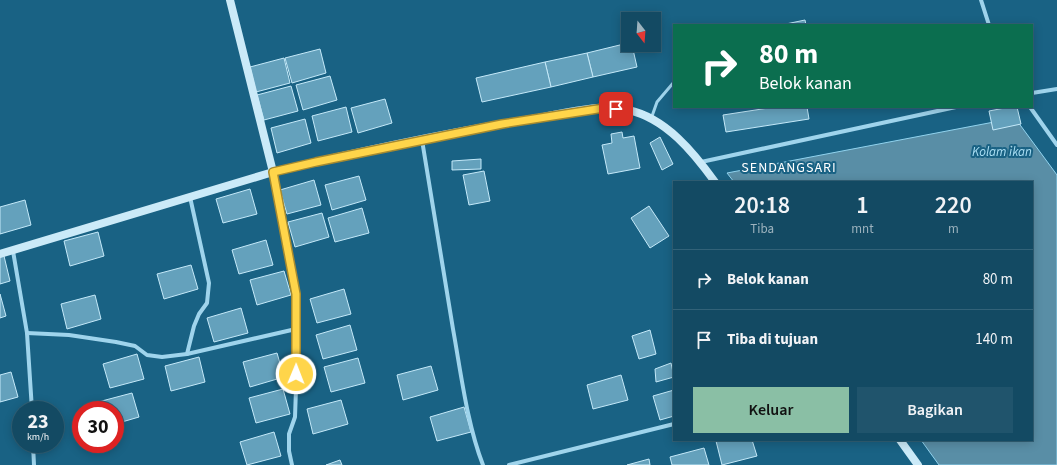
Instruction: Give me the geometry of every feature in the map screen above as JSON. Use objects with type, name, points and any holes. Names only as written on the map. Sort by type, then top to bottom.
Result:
[{"type":"street","points":[[230,0],[273,172],[296,294],[295,417],[289,434],[289,451],[292,465]]},
{"type":"street","points":[[981,0],[989,24]]},
{"type":"street","points":[[1033,93],[1057,89]]},
{"type":"street","points":[[0,254],[273,172],[502,124],[604,108],[628,110],[651,119],[671,132],[701,162],[714,181]]},
{"type":"street","points":[[701,162],[951,108]]},
{"type":"street","points":[[1031,108],[1057,145]]},
{"type":"street","points":[[422,140],[459,362],[470,419],[478,453],[483,465]]},
{"type":"street","points":[[187,354],[194,326],[206,304],[209,282],[190,197]]},
{"type":"street","points":[[12,250],[27,333],[31,401]]},
{"type":"street","points":[[27,333],[69,335],[116,342],[135,346],[147,355],[162,357],[187,354],[296,329]]},
{"type":"street","points":[[508,465],[673,424]]},
{"type":"street","points":[[901,441],[918,465]]},
{"type":"street","points":[[33,453],[34,465]]},
{"type":"lane","points":[[651,119],[657,102],[673,83]]},
{"type":"water","name":"Kolam ikan","points":[[1015,118],[1057,175],[1057,465],[939,465],[922,441],[1033,441],[1033,181],[733,181],[727,173]]},
{"type":"building","points":[[805,20],[806,24],[786,24]]},
{"type":"building","points":[[621,45],[621,52],[634,52],[637,67],[593,77],[587,53]]},
{"type":"building","points":[[320,49],[326,73],[292,83],[285,58]]},
{"type":"building","points":[[587,53],[593,77],[551,87],[545,62]]},
{"type":"building","points":[[284,58],[290,83],[256,92],[250,67]]},
{"type":"building","points":[[545,62],[551,87],[482,102],[476,78]]},
{"type":"building","points":[[330,76],[337,100],[303,110],[296,85]]},
{"type":"building","points":[[291,86],[298,111],[264,120],[257,95]]},
{"type":"building","points":[[385,99],[392,123],[358,133],[351,108]]},
{"type":"building","points":[[346,107],[352,132],[318,141],[312,116]]},
{"type":"building","points":[[768,108],[807,108],[809,119],[726,132],[723,115]]},
{"type":"building","points":[[1005,108],[1017,108],[1021,124],[993,130],[989,111]]},
{"type":"building","points":[[305,119],[311,143],[277,153],[271,128]]},
{"type":"building","points":[[622,132],[623,138],[634,136],[640,168],[608,174],[602,145],[612,143],[611,134]]},
{"type":"building","points":[[660,137],[673,164],[662,170],[650,143]]},
{"type":"building","points":[[481,159],[481,169],[452,170],[452,161]]},
{"type":"building","points":[[484,171],[490,201],[469,205],[463,175]]},
{"type":"building","points":[[359,176],[366,200],[332,210],[325,185]]},
{"type":"building","points":[[314,180],[321,205],[287,214],[280,190]]},
{"type":"building","points":[[250,189],[257,214],[223,223],[216,199]]},
{"type":"building","points":[[25,200],[31,225],[0,234],[0,207]]},
{"type":"building","points":[[649,206],[669,236],[650,248],[631,218]]},
{"type":"building","points":[[362,208],[369,233],[335,242],[328,218]]},
{"type":"building","points":[[322,213],[329,237],[295,247],[288,222]]},
{"type":"building","points":[[98,232],[104,256],[70,266],[64,241]]},
{"type":"building","points":[[266,240],[273,265],[239,274],[232,250]]},
{"type":"building","points":[[4,256],[10,281],[0,284],[0,257]]},
{"type":"building","points":[[191,265],[198,289],[164,299],[157,274]]},
{"type":"building","points":[[284,271],[291,295],[257,305],[250,280]]},
{"type":"building","points":[[344,289],[351,314],[317,323],[310,299]]},
{"type":"building","points":[[0,294],[6,316],[0,318]]},
{"type":"building","points":[[95,295],[101,319],[67,329],[61,304]]},
{"type":"building","points":[[241,308],[248,333],[214,342],[207,318]]},
{"type":"building","points":[[350,325],[357,350],[323,359],[316,335]]},
{"type":"building","points":[[650,330],[656,354],[639,359],[632,336]]},
{"type":"building","points":[[277,353],[284,377],[250,387],[243,362]]},
{"type":"building","points":[[137,354],[144,379],[110,388],[103,364]]},
{"type":"building","points":[[199,357],[205,382],[171,391],[165,366]]},
{"type":"building","points":[[358,358],[365,383],[331,392],[324,367]]},
{"type":"building","points":[[671,363],[673,377],[656,382],[655,369]]},
{"type":"building","points":[[431,366],[438,390],[403,400],[397,375]]},
{"type":"building","points":[[11,372],[18,397],[0,402],[0,375]]},
{"type":"building","points":[[621,375],[628,400],[593,409],[587,385]]},
{"type":"building","points":[[283,389],[290,414],[256,423],[249,398]]},
{"type":"building","points":[[673,390],[673,416],[660,420],[653,396]]},
{"type":"building","points":[[132,393],[139,417],[124,421],[124,401],[102,401]]},
{"type":"building","points":[[341,400],[348,424],[313,434],[307,409]]},
{"type":"building","points":[[464,407],[471,432],[437,441],[430,417]]},
{"type":"building","points":[[274,432],[281,456],[247,465],[240,442]]},
{"type":"building","points":[[716,441],[752,441],[757,456],[722,465]]},
{"type":"building","points":[[704,448],[709,465],[672,465],[670,457]]},
{"type":"building","points":[[649,459],[650,465],[627,465]]},
{"type":"building","points":[[340,460],[342,465],[326,465]]},
{"type":"district","name":"SENDANGSARI","points":[[789,168]]},
{"type":"route","points":[[296,374],[296,294],[273,172],[502,124],[604,108],[616,109]]}]
